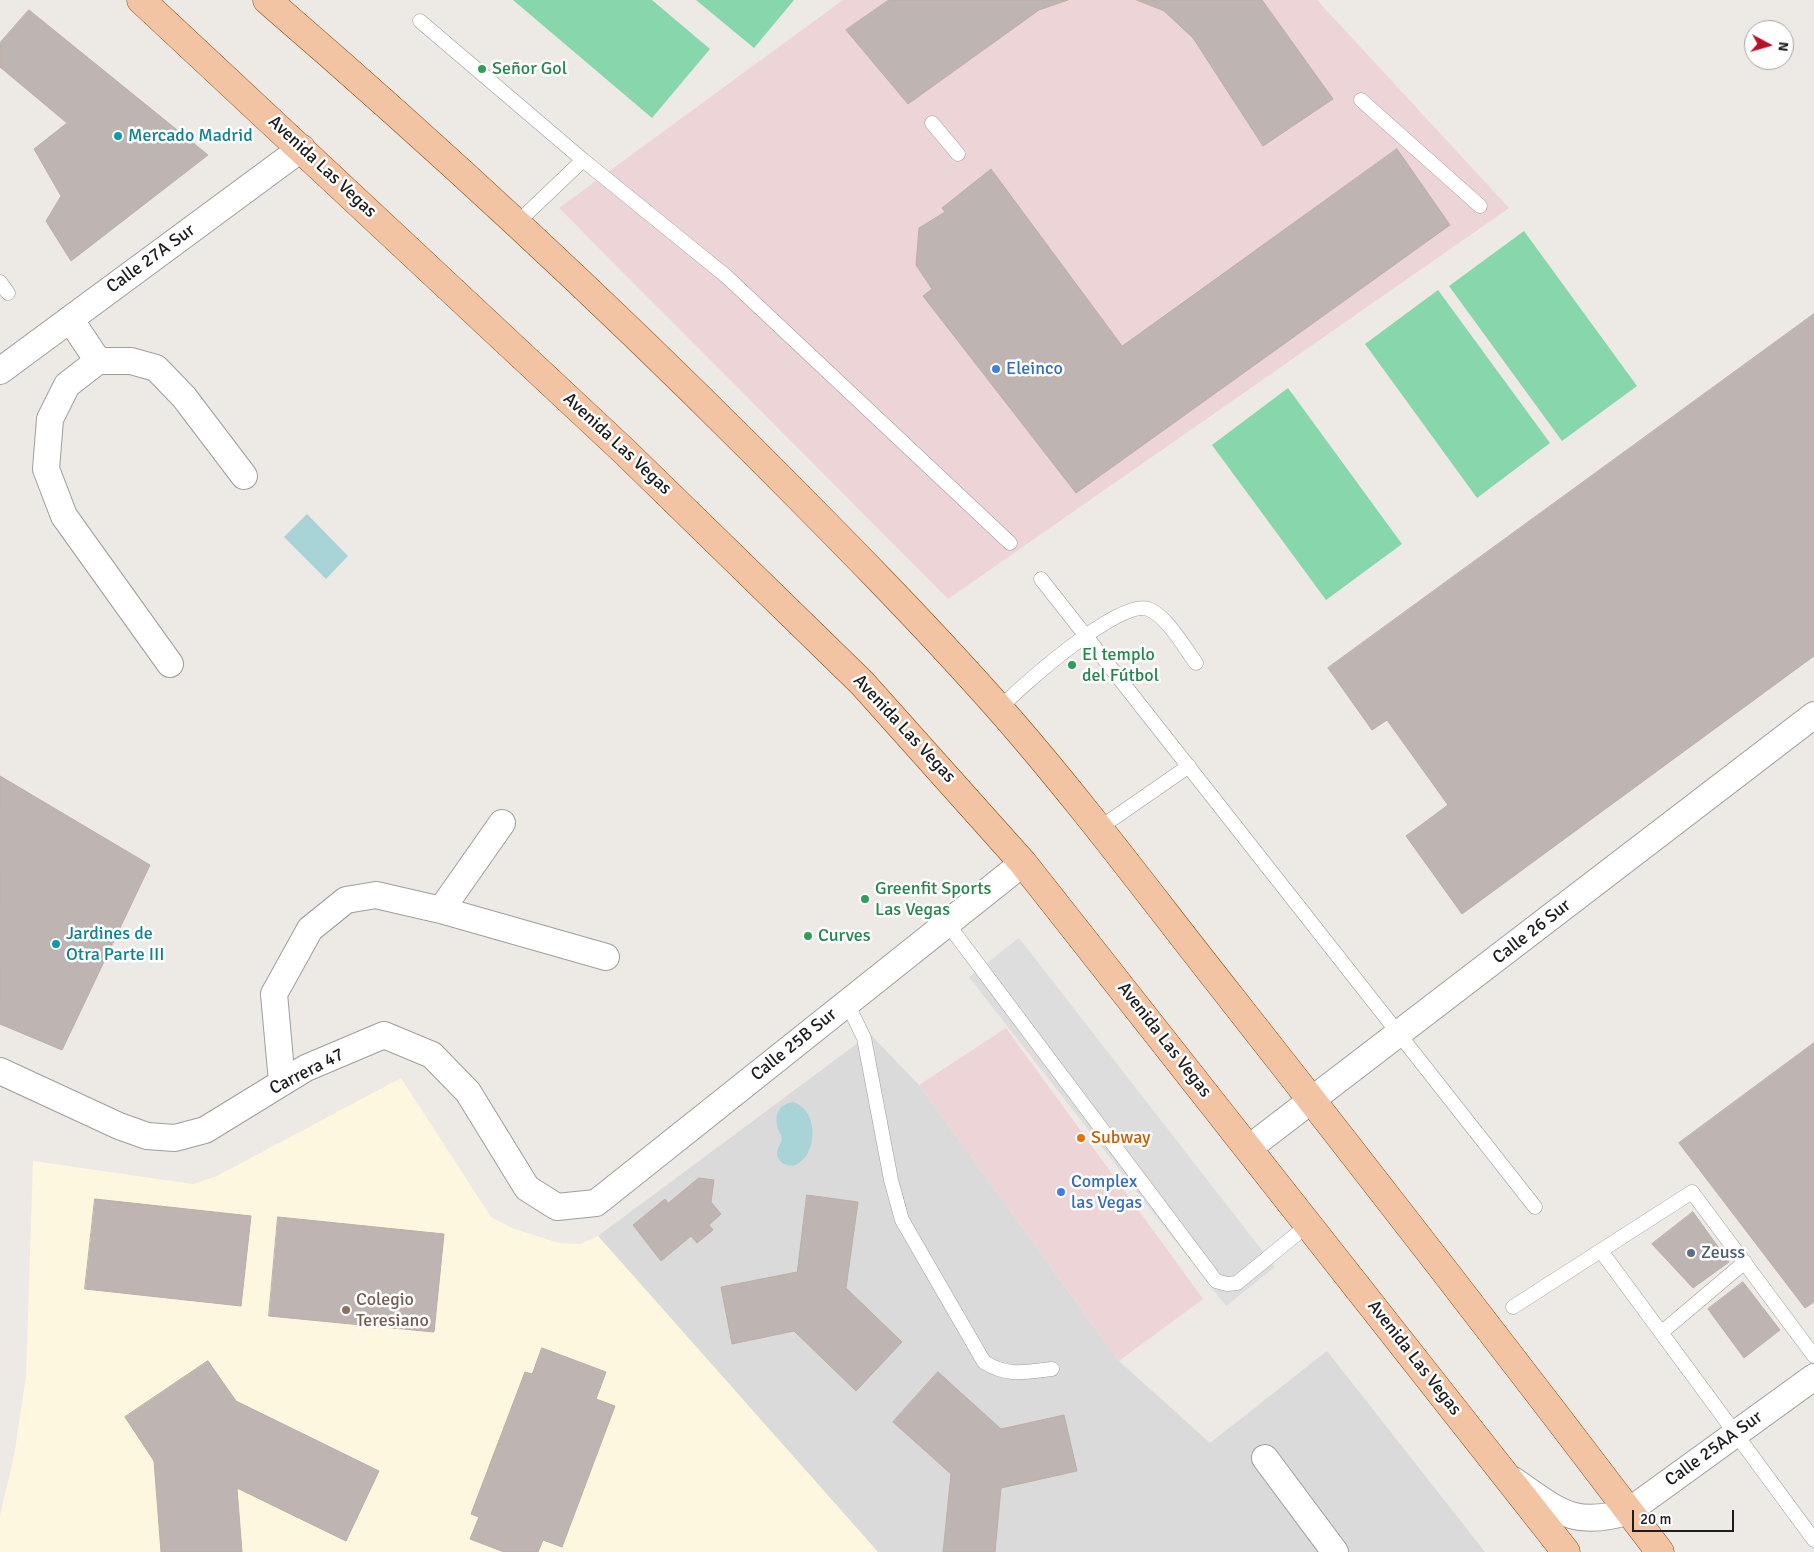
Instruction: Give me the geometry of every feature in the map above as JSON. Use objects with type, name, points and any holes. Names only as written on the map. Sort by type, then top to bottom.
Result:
[{"type":"main road","name":"Avenida Las Vegas","points":[[141,0],[302,148],[754,575],[862,683],[1023,863],[1566,1552]]},
{"type":"main road","points":[[267,0],[371,89],[517,223],[666,364],[856,554],[999,709],[1098,829],[1312,1101],[1660,1552]]},
{"type":"street","name":"Calle 27A Sur","points":[[0,371],[302,148]]},
{"type":"street","points":[[70,319],[98,361]]},
{"type":"street","points":[[170,664],[64,516],[46,469],[50,419],[67,385],[98,361],[131,361],[156,368],[184,397],[244,476]]},
{"type":"street","name":"Calle 26 Sur","points":[[1249,1148],[1814,715]]},
{"type":"street","points":[[441,910],[502,823]]},
{"type":"street","name":"Calle 25B Sur","points":[[557,1207],[596,1203],[1023,863]]},
{"type":"street","points":[[282,1082],[274,994],[310,929],[346,900],[376,895],[441,910],[606,957]]},
{"type":"street","name":"Carrera 47","points":[[0,1071],[119,1126],[147,1136],[175,1138],[205,1130],[306,1068],[384,1035],[432,1055],[468,1092],[527,1188],[557,1207]]},
{"type":"street","name":"Calle 25AA Sur","points":[[1504,1473],[1562,1514],[1586,1519],[1608,1518],[1629,1510],[1814,1377]]},
{"type":"street","points":[[1265,1458],[1335,1552]]},
{"type":"lane","points":[[420,21],[583,160],[726,276],[1010,543]]},
{"type":"lane","points":[[1361,100],[1480,206]]},
{"type":"lane","points":[[932,123],[958,154]]},
{"type":"lane","points":[[517,223],[583,160]]},
{"type":"lane","points":[[1042,579],[1535,1206]]},
{"type":"lane","points":[[999,709],[1015,692],[1085,635],[1126,611],[1147,608],[1160,615],[1196,663]]},
{"type":"lane","points":[[1098,829],[1189,766]]},
{"type":"lane","points":[[947,923],[1216,1281],[1227,1284],[1238,1283],[1309,1224]]},
{"type":"lane","points":[[847,1003],[864,1038],[891,1180],[902,1220],[984,1362],[998,1370],[1013,1373],[1052,1369]]},
{"type":"lane","points":[[1513,1307],[1692,1192],[1814,1356]]},
{"type":"lane","points":[[1601,1251],[1814,1540]]},
{"type":"lane","points":[[1662,1332],[1745,1262]]},
{"type":"shaded area","points":[[843,0],[1317,0],[1509,208],[948,599],[559,208]]},
{"type":"shaded area","points":[[1019,938],[1275,1267],[1226,1306],[969,977]]},
{"type":"shaded area","name":"Complex las Vegas","points":[[1006,1028],[1203,1299],[1119,1361],[919,1085]]},
{"type":"shaded area","points":[[870,1034],[919,1085],[1119,1361],[1210,1443],[1327,1351],[1485,1552],[878,1552],[598,1236]]},
{"type":"shaded area","name":"Colegio Teresiano","points":[[401,1078],[491,1217],[512,1228],[559,1243],[581,1244],[598,1236],[878,1552],[0,1552],[0,1515],[14,1456],[26,1376],[33,1161],[193,1184],[217,1176]]},
{"type":"green space","points":[[513,0],[652,0],[710,49],[652,118]]},
{"type":"green space","points":[[696,0],[794,0],[754,48]]},
{"type":"green space","points":[[1524,231],[1637,386],[1562,441],[1449,286]]},
{"type":"green space","points":[[1438,290],[1550,443],[1477,498],[1365,344]]},
{"type":"green space","points":[[1288,388],[1402,544],[1326,600],[1212,445]]},
{"type":"water","points":[[307,514],[348,556],[326,579],[284,537]]},
{"type":"water","points":[[793,1102],[801,1106],[811,1121],[812,1140],[810,1149],[805,1157],[799,1163],[792,1166],[780,1161],[777,1155],[782,1137],[777,1126],[777,1115],[782,1107]]},
{"type":"building","points":[[889,0],[1068,0],[1039,10],[908,104],[846,30]]},
{"type":"building","points":[[1137,0],[1262,0],[1333,99],[1263,146],[1193,38],[1164,11]]},
{"type":"building","name":"Mercado Madrid","points":[[29,10],[208,155],[71,261],[46,221],[61,196],[34,149],[67,123],[0,67],[0,43]]},
{"type":"building","points":[[1397,149],[1450,225],[1076,493],[923,296],[932,289],[916,265],[919,228],[945,212],[942,208],[991,169],[1122,346]]},
{"type":"building","points":[[1814,314],[1814,656],[1462,914],[1406,836],[1448,805],[1387,720],[1372,730],[1328,668]]},
{"type":"building","name":"Jardines de Otra Parte III","points":[[0,776],[150,865],[62,1050],[0,1024]]},
{"type":"building","points":[[1814,1043],[1814,1302],[1805,1308],[1679,1143]]},
{"type":"building","points":[[699,1178],[714,1180],[711,1202],[721,1214],[709,1225],[713,1230],[697,1243],[691,1236],[661,1261],[633,1225],[665,1199],[668,1203]]},
{"type":"building","points":[[807,1195],[858,1202],[846,1288],[902,1342],[856,1391],[794,1331],[732,1344],[721,1287],[797,1272]]},
{"type":"building","points":[[95,1199],[251,1216],[241,1306],[85,1289]]},
{"type":"building","name":"Zeuss","points":[[1693,1212],[1729,1262],[1693,1288],[1652,1244]]},
{"type":"building","points":[[278,1217],[444,1234],[434,1332],[269,1316]]},
{"type":"building","name":"Zeuss","points":[[1743,1282],[1780,1330],[1744,1358],[1708,1309]]},
{"type":"building","points":[[542,1348],[606,1372],[596,1399],[615,1406],[562,1547],[543,1540],[538,1552],[504,1552],[470,1539],[479,1517],[471,1514],[525,1372],[532,1374]]},
{"type":"building","points":[[208,1361],[236,1401],[379,1471],[346,1541],[237,1488],[242,1552],[161,1552],[154,1461],[125,1417]]},
{"type":"building","points":[[938,1372],[1001,1429],[1064,1415],[1077,1471],[1001,1488],[995,1552],[943,1552],[951,1474],[893,1422]]},
{"type":"place","name":"Señor Gol","points":[[482,69]]},
{"type":"place","name":"Mercado Madrid","points":[[118,136]]},
{"type":"place","name":"Eleinco","points":[[996,369]]},
{"type":"place","name":"El templo del Fútbol","points":[[1072,665]]},
{"type":"place","name":"Greenfit Sports Las Vegas","points":[[865,899]]},
{"type":"place","name":"Curves","points":[[808,936]]},
{"type":"place","name":"Jardines de Otra Parte III","points":[[56,944]]},
{"type":"place","name":"Subway","points":[[1081,1138]]},
{"type":"place","name":"Complex las Vegas","points":[[1061,1192]]},
{"type":"place","name":"Zeuss","points":[[1691,1253]]},
{"type":"place","name":"Colegio Teresiano","points":[[346,1310]]}]
